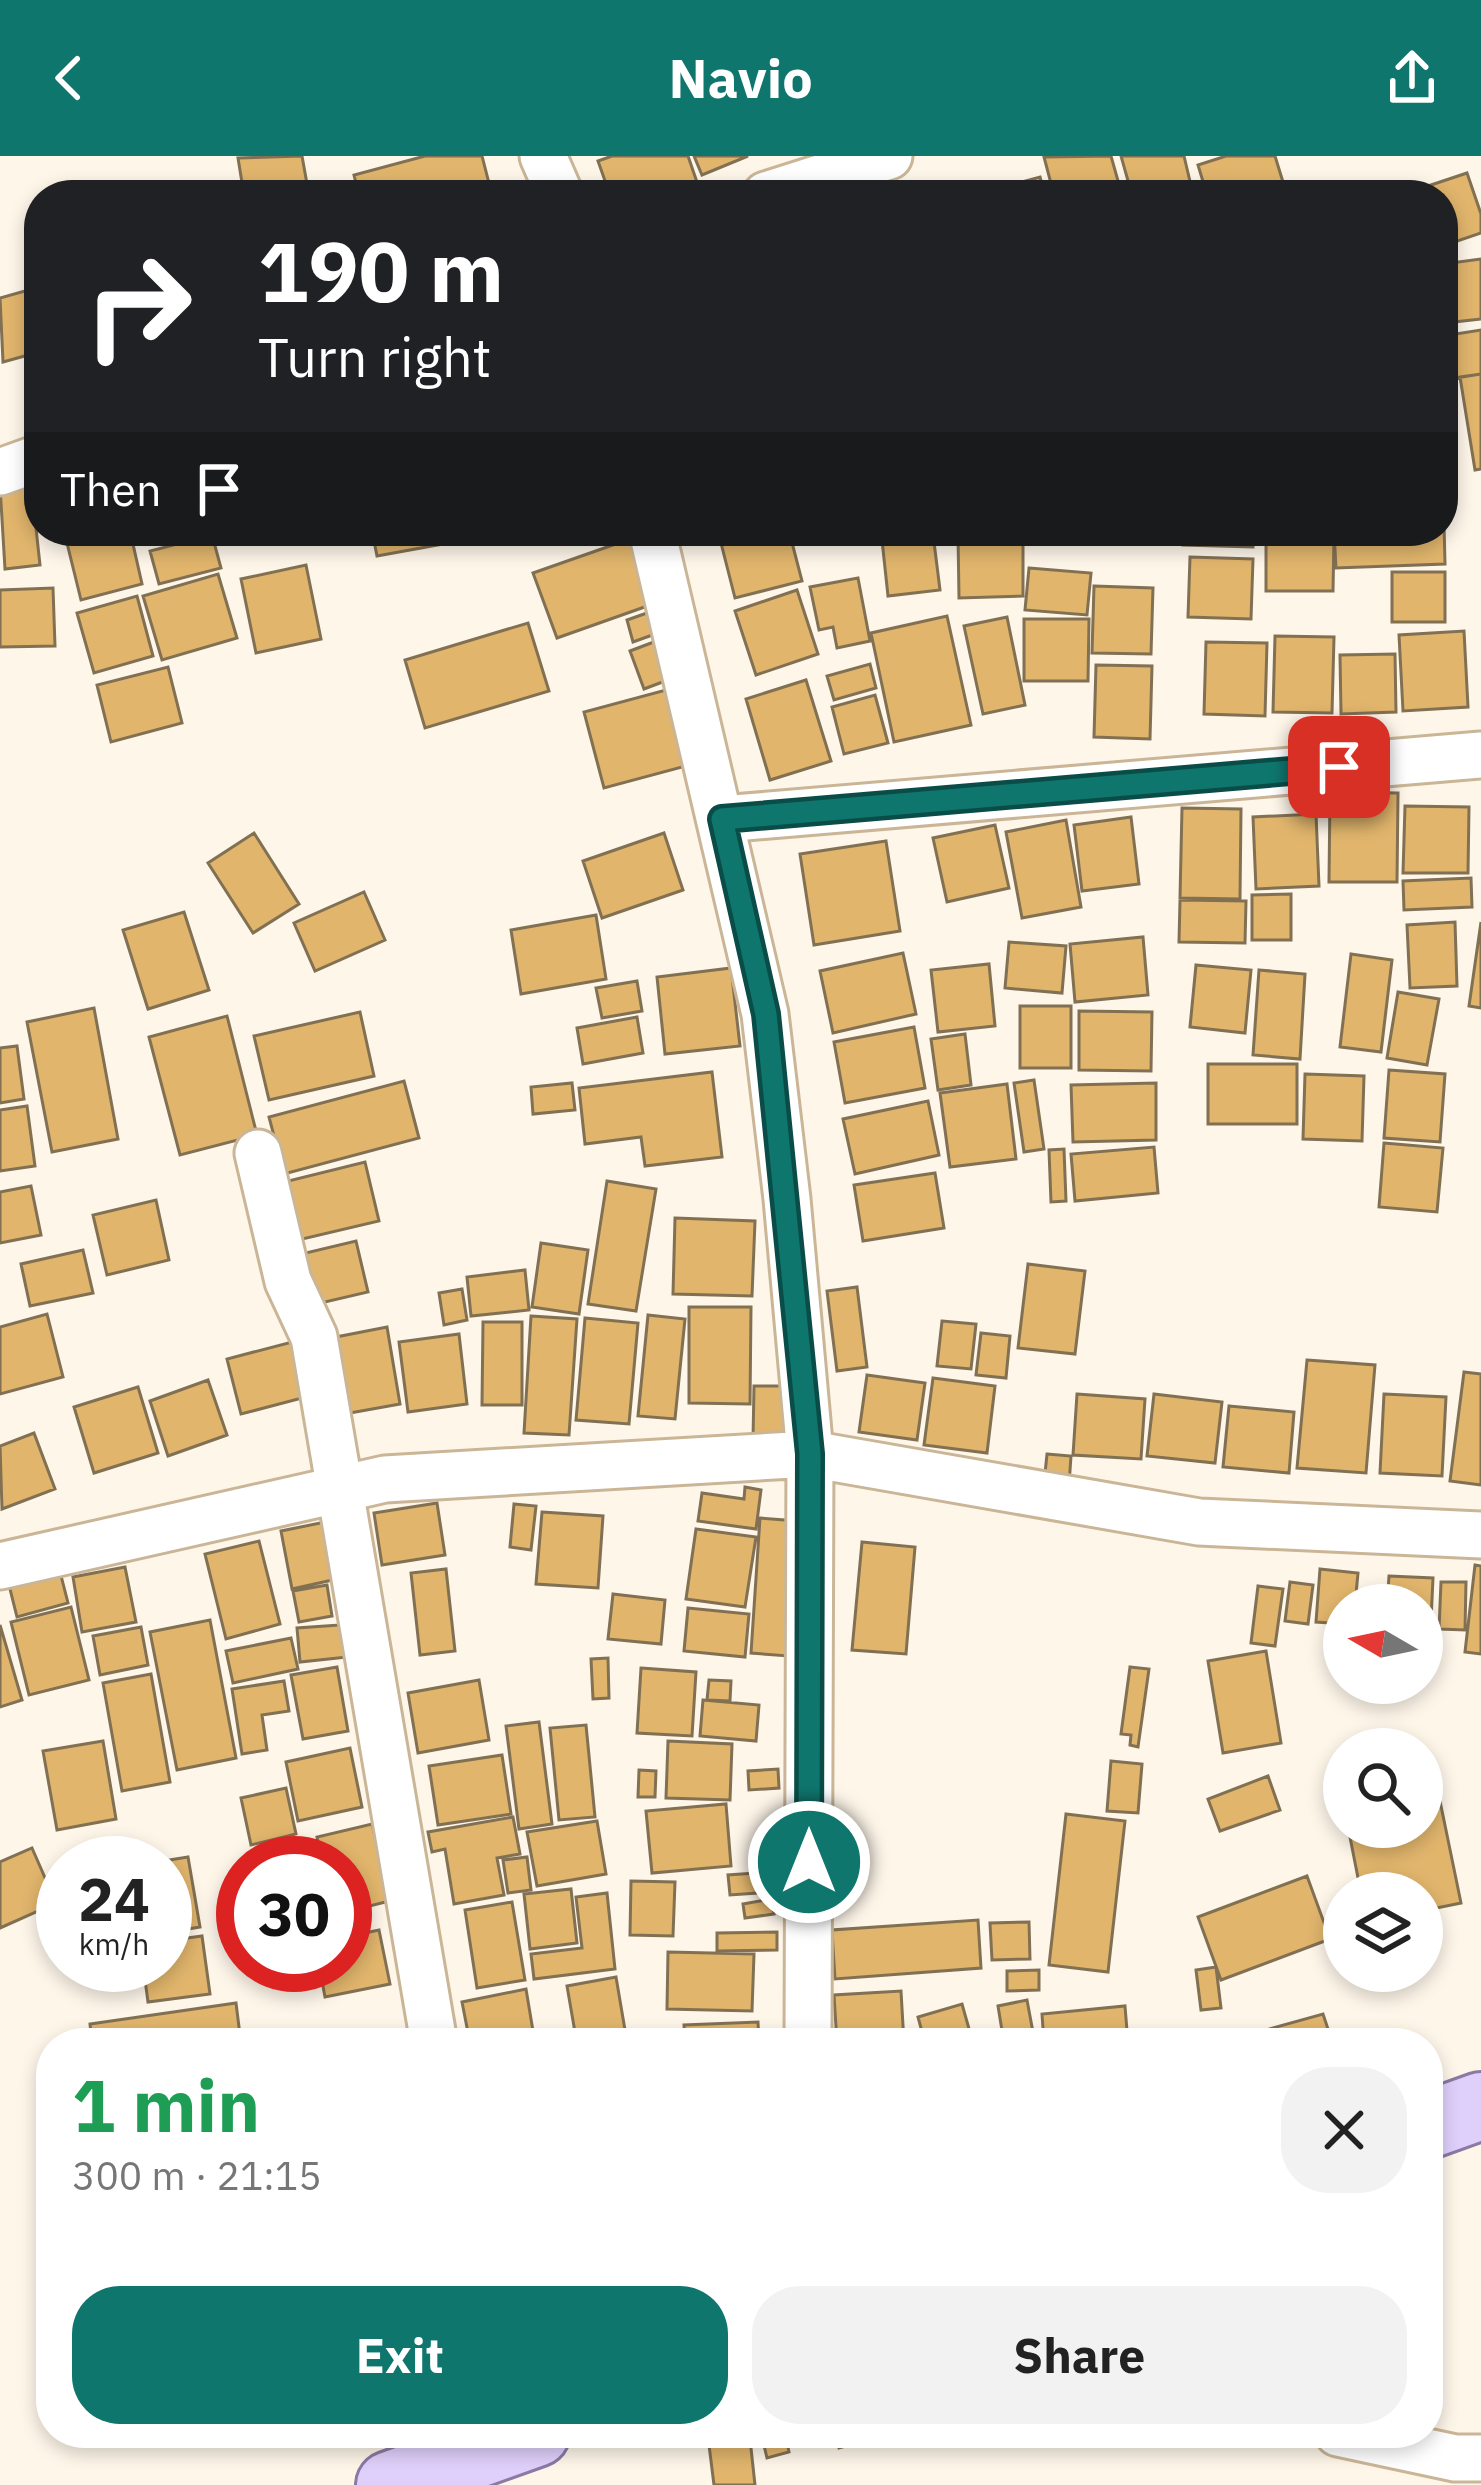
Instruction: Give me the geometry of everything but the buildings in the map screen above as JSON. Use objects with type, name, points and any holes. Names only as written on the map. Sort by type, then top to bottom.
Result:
[{"type":"main road","points":[[1443,2120],[1481,2106]]},
{"type":"main road","points":[[390,2485],[474,2459]]},
{"type":"street","points":[[813,180],[889,156]]},
{"type":"street","points":[[656,546],[766,1014],[810,1454],[808,2028]]},
{"type":"street","points":[[722,819],[1481,755]]},
{"type":"street","points":[[258,1153],[288,1281],[314,1337],[432,2028]]},
{"type":"street","points":[[0,1566],[342,1488],[420,1476],[810,1454],[1199,1522],[1481,1535]]},
{"type":"street","points":[[1408,2448],[1481,2458]]},
{"type":"route","points":[[809,1862],[810,1454],[766,1014],[722,819],[1339,767]]}]
